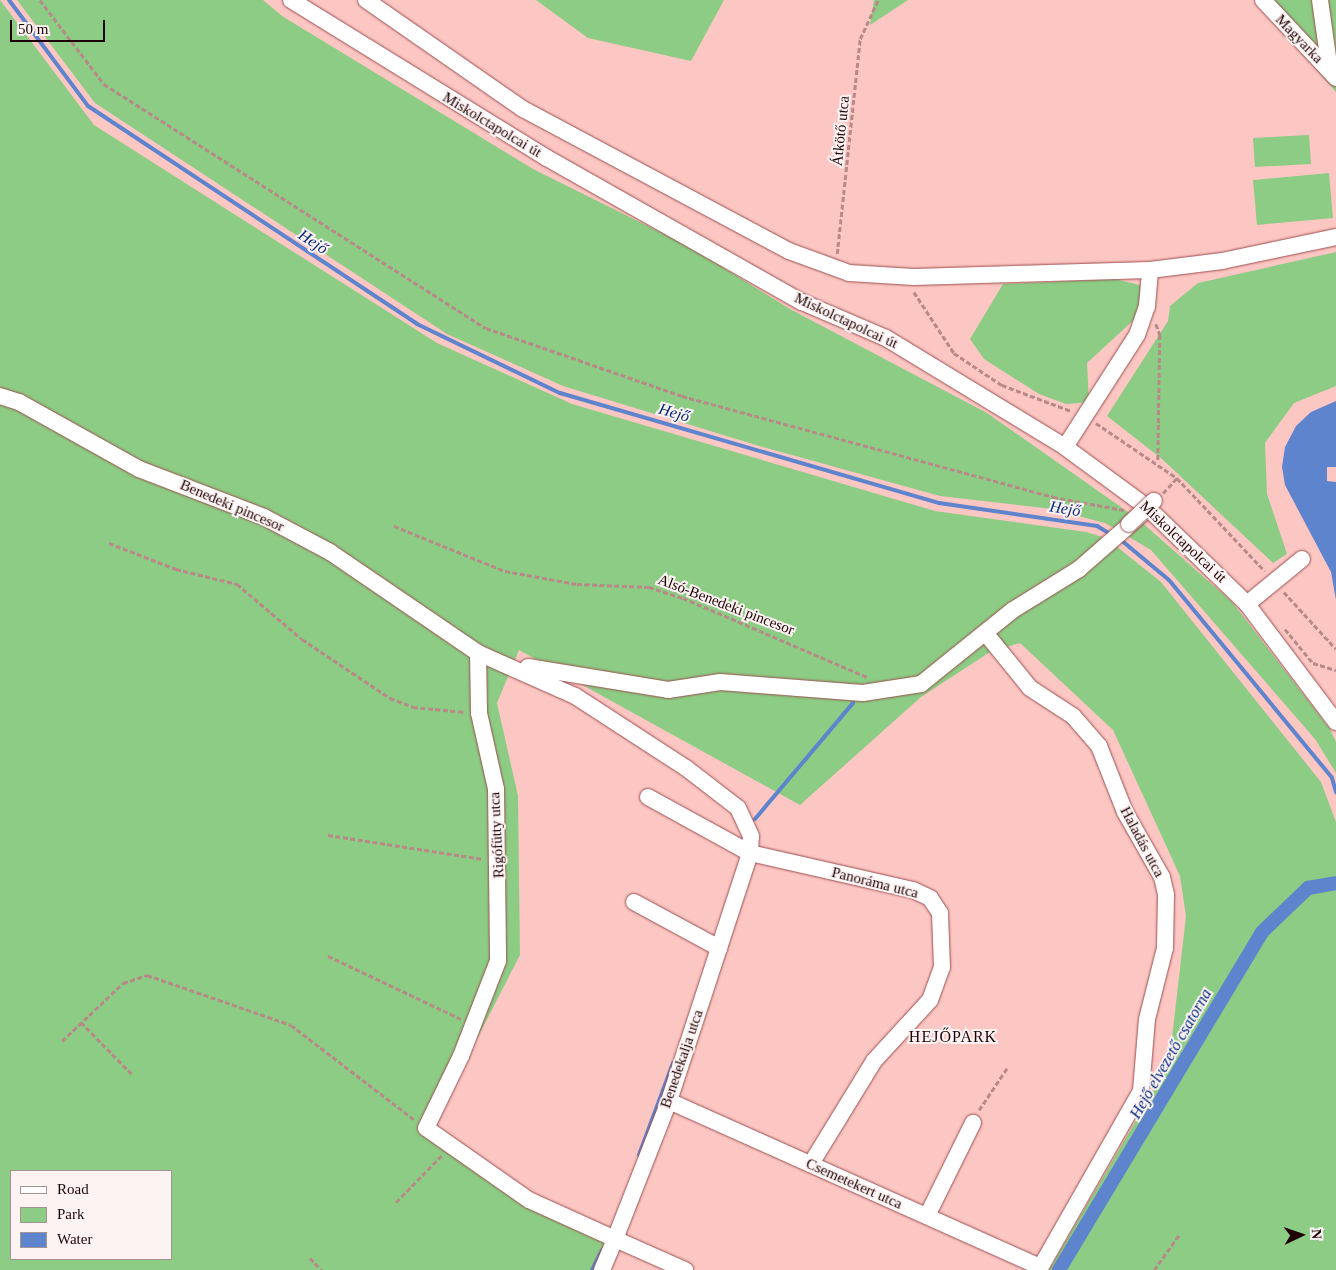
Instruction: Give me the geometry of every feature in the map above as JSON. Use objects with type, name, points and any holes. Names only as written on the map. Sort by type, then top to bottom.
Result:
[{"type":"street","name":"Miskolctapolcai út","points":[[291,0],[547,158],[802,302],[886,338],[1065,447],[1140,515],[1247,604],[1262,621],[1336,722]]},
{"type":"street","name":"Miskolctapolcai út","points":[[366,0],[523,109],[714,212],[835,268],[907,277],[1150,270],[1222,261],[1336,237]]},
{"type":"street","name":"Magyarka","points":[[1263,0],[1333,75]]},
{"type":"street","points":[[1320,0],[1333,75]]},
{"type":"street","points":[[1065,447],[1144,319],[1150,270]]},
{"type":"street","name":"Benedeki pincesor","points":[[0,396],[19,402],[139,468],[264,517],[330,552],[478,653]]},
{"type":"street","points":[[511,664],[668,690],[720,682],[863,693],[920,684],[987,634],[1013,610],[1065,580],[1103,550],[1140,515]]},
{"type":"street","points":[[1247,604],[1272,580],[1302,560]]},
{"type":"street","name":"Haladás utca","points":[[987,634],[1030,688],[1073,716],[1099,746],[1125,812],[1162,877],[1166,895],[1165,948],[1147,1019],[1141,1091],[1039,1269]]},
{"type":"street","points":[[478,653],[511,664],[575,696],[716,789],[738,808],[747,848]]},
{"type":"street","name":"Rigófütty utca","points":[[426,1128],[474,1026],[498,961],[500,860],[496,789],[479,713],[478,653]]},
{"type":"street","name":"Panoráma utca","points":[[648,797],[747,848],[913,890],[930,898],[940,913],[942,967],[930,1000],[874,1061],[811,1164]]},
{"type":"street","name":"Benedekalja utca","points":[[602,1270],[669,1100],[713,945],[747,848]]},
{"type":"street","points":[[634,902],[713,945]]},
{"type":"street","name":"Csemetekert utca","points":[[669,1100],[927,1216],[1039,1269]]},
{"type":"street","points":[[927,1216],[973,1122]]},
{"type":"street","points":[[426,1128],[528,1200],[685,1270]]},
{"type":"path","points":[[40,0],[104,84],[486,328],[682,396],[1054,497],[1140,515]]},
{"type":"path","name":"Átkötő utca","points":[[835,268],[860,39],[878,0]]},
{"type":"path","points":[[907,277],[954,353],[1002,385],[1085,416],[1158,462],[1229,530],[1336,649]]},
{"type":"path","points":[[1144,319],[1155,323],[1160,335],[1158,462]]},
{"type":"path","name":"Alsó-Benedeki pincesor","points":[[394,526],[505,571],[577,584],[650,588],[684,598],[788,640],[870,679]]},
{"type":"path","points":[[109,543],[176,569],[237,584],[302,639],[390,698],[413,706],[479,713]]},
{"type":"path","points":[[1262,621],[1270,616],[1292,635],[1313,663],[1336,670]]},
{"type":"path","points":[[328,835],[500,860]]},
{"type":"path","points":[[328,956],[474,1026]]},
{"type":"path","points":[[62,1041],[132,976],[146,975],[179,984],[291,1025],[426,1128]]},
{"type":"path","points":[[81,1022],[132,1074]]},
{"type":"path","points":[[973,1122],[1007,1068]]},
{"type":"path","points":[[396,1202],[450,1146]]},
{"type":"path","points":[[1154,1270],[1179,1236]]},
{"type":"path","points":[[310,1258],[322,1270]]},
{"type":"green space","points":[[0,0],[94,125],[437,343],[572,404],[935,511],[1086,532],[1106,538],[1161,582],[1321,782],[1336,822],[1336,1270],[1049,1270],[1169,1064],[1186,916],[1180,876],[1113,730],[1020,643],[990,652],[921,697],[800,805],[519,650],[497,703],[518,796],[520,955],[427,1136],[610,1241],[596,1270],[0,1270]]},
{"type":"green space","points":[[17,0],[263,0],[282,16],[533,169],[688,246],[790,309],[987,413],[1138,519],[1232,602],[1330,729],[1336,742],[1336,773],[1315,739],[1151,550],[1105,523],[1052,509],[940,496],[756,445],[563,386],[447,334],[95,103]]},
{"type":"green space","points":[[536,0],[724,0],[691,61],[588,38]]},
{"type":"green space","points":[[874,0],[908,0],[870,25]]},
{"type":"green space","points":[[1255,0],[1336,0],[1336,92]]},
{"type":"green space","points":[[1309,135],[1311,164],[1255,167],[1253,138]]},
{"type":"green space","points":[[1329,173],[1333,218],[1257,225],[1253,180]]},
{"type":"green space","points":[[1336,252],[1336,386],[1294,403],[1265,443],[1267,494],[1287,554],[1273,563],[1162,459],[1107,416],[1168,321],[1170,306],[1198,283]]},
{"type":"green space","points":[[1115,279],[1140,285],[1144,294],[1138,316],[1087,363],[1089,402],[1066,404],[1039,394],[984,359],[970,339],[1003,284]]},
{"type":"water","points":[[1336,401],[1336,467],[1327,467],[1327,481],[1336,482],[1336,600],[1331,572],[1285,485],[1282,467],[1285,447],[1296,426],[1311,412]]},
{"type":"waterway","name":"Hejő","points":[[9,0],[88,106],[417,324],[560,393],[939,503],[1097,526],[1112,535]]},
{"type":"waterway","name":"Hejő","points":[[1121,540],[1169,580],[1332,778],[1336,792]]},
{"type":"waterway","points":[[755,819],[853,703]]},
{"type":"waterway","name":"Hejő elvezető csatorna","points":[[1059,1270],[1262,932],[1308,888],[1336,883]]},
{"type":"waterway","points":[[639,1155],[673,1063]]},
{"type":"waterway","points":[[592,1270],[602,1250]]},
{"type":"district","name":"HEJŐPARK","points":[[953,1037]]}]
